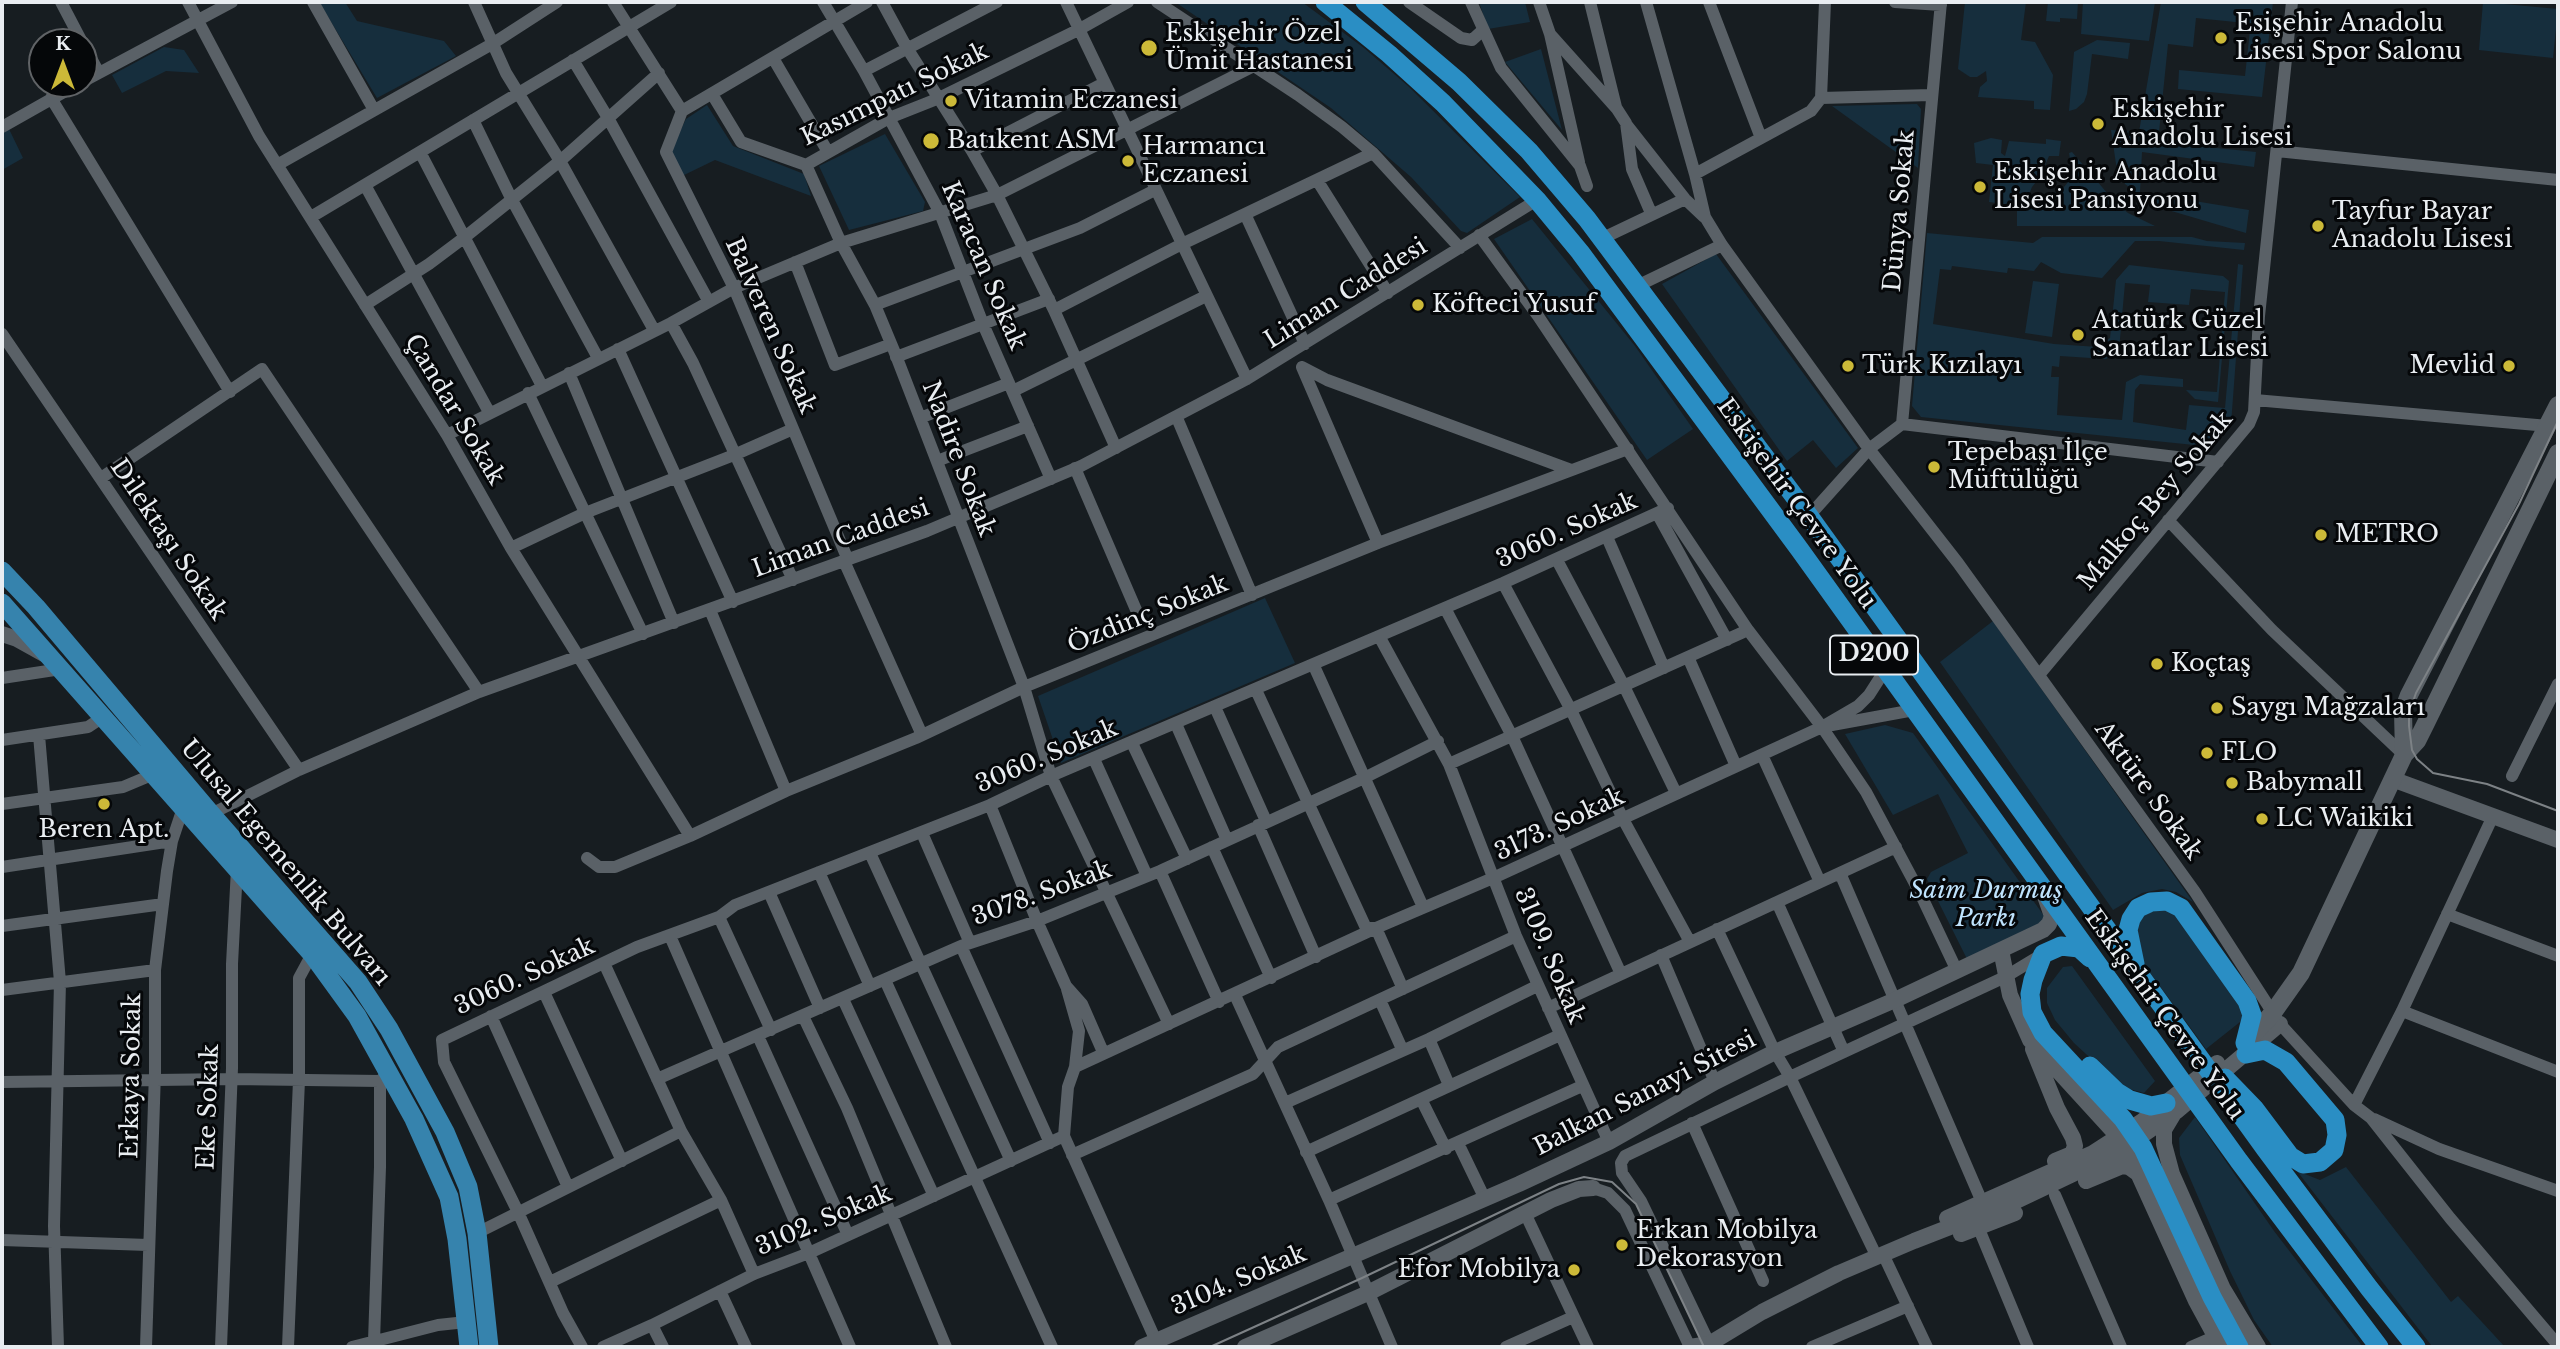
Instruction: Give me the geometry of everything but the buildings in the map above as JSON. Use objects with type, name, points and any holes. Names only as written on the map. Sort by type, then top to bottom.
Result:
[{"type":"highway","name":"Eskişehir Çevre Yolu","points":[[1325,2],[1389,54],[1443,103],[1537,200],[1580,252],[1702,415],[2279,1215],[2379,1347]]},
{"type":"highway","name":"Eskişehir Çevre Yolu","points":[[1365,2],[1459,82],[1529,151],[1601,239],[1809,516],[2196,1054],[2369,1288],[2416,1347]]},
{"type":"highway","points":[[2137,972],[2129,930],[2131,919],[2138,908],[2151,902],[2168,901],[2181,908],[2247,1001],[2252,1015],[2241,1049],[2265,1050],[2286,1062],[2335,1120],[2337,1135],[2334,1150],[2320,1162],[2304,1164],[2290,1156],[2235,1087],[2196,1054]]},
{"type":"highway","points":[[2098,966],[2079,948],[2061,946],[2043,954],[2036,967],[2030,994],[2032,1012],[2043,1034],[2123,1119],[2143,1148],[2212,1297],[2239,1347]]},
{"type":"highway","points":[[2098,966],[2073,957],[2063,958],[2056,963],[2045,977],[2043,988],[2043,1003],[2047,1016],[2056,1030],[2118,1092],[2130,1100],[2151,1106],[2171,1107]]},
{"type":"main road","points":[[2404,755],[2403,711],[2409,695],[2558,405]]},
{"type":"main road","points":[[2241,1049],[2276,1019],[2301,974],[2392,779],[2404,755],[2417,741],[2558,453]]},
{"type":"main road","name":"Ulusal Egemenlik Bulvarı","points":[[2,573],[36,607],[358,982],[389,1029],[445,1132],[468,1187],[477,1233],[489,1347]]},
{"type":"main road","name":"Ulusal Egemenlik Bulvarı","points":[[2,603],[312,954],[357,1016],[385,1076],[438,1169],[449,1197],[457,1240],[469,1347]]},
{"type":"street","points":[[61,2],[75,28]]},
{"type":"street","name":"Çandar Sokak","points":[[188,2],[199,18],[258,136],[447,435],[511,548],[690,835]]},
{"type":"street","points":[[99,73],[233,2]]},
{"type":"street","points":[[313,2],[374,110]]},
{"type":"street","points":[[474,2],[506,73],[560,161],[654,330]]},
{"type":"street","points":[[277,164],[492,44],[557,2]]},
{"type":"street","points":[[613,2],[682,111],[867,2]]},
{"type":"street","points":[[311,217],[671,2]]},
{"type":"street","name":"Karacan Sokak","points":[[823,2],[864,71],[940,213],[983,324],[1051,479]]},
{"type":"street","points":[[882,2],[996,195],[1052,304],[1075,361],[1116,448]]},
{"type":"street","points":[[864,71],[997,2]]},
{"type":"street","points":[[1066,2],[1247,379]]},
{"type":"street","name":"Kasımpatı Sokak","points":[[712,93],[741,142],[806,165],[889,118],[937,99],[1078,30],[1128,2]]},
{"type":"street","points":[[1157,2],[1298,95],[1373,153],[1460,248]]},
{"type":"street","points":[[1471,2],[1501,68],[1580,166]]},
{"type":"street","points":[[1539,2],[1550,34],[1587,186]]},
{"type":"street","points":[[1590,2],[1617,109]]},
{"type":"street","points":[[1646,2],[1705,217]]},
{"type":"street","points":[[1709,2],[1761,138]]},
{"type":"street","points":[[1695,174],[1811,111],[1821,98],[1825,2]]},
{"type":"street","points":[[1895,2],[1941,4]]},
{"type":"street","name":"Malkoç Bey Sokak","points":[[2039,675],[2218,462],[2249,424],[2254,412],[2259,316],[2292,2]]},
{"type":"street","points":[[1413,3],[1461,38],[1472,40],[1483,30]]},
{"type":"street","name":"Dünya Sokak","points":[[1902,424],[1941,4]]},
{"type":"street","points":[[1550,34],[1617,109],[1685,199],[1705,217]]},
{"type":"street","points":[[774,58],[828,152]]},
{"type":"street","points":[[573,60],[709,302]]},
{"type":"street","points":[[447,435],[671,323],[734,288],[841,243],[996,195],[1254,66]]},
{"type":"street","points":[[365,305],[465,237],[560,161],[659,72]]},
{"type":"street","points":[[972,151],[1104,83]]},
{"type":"street","points":[[1821,98],[1931,96]]},
{"type":"street","points":[[2,110],[6,125],[51,99],[230,392]]},
{"type":"street","name":"Balveren Sokak","points":[[682,111],[666,152],[734,288],[846,560],[922,735]]},
{"type":"street","points":[[473,120],[511,198],[598,358]]},
{"type":"street","points":[[1626,123],[1632,169],[1651,214]]},
{"type":"street","points":[[2277,151],[2558,180]]},
{"type":"street","points":[[419,152],[542,386]]},
{"type":"street","points":[[896,357],[983,324],[1052,304],[1246,216],[1373,153]]},
{"type":"street","name":"Nadire Sokak","points":[[806,165],[841,243],[875,305],[891,344],[1024,687],[1051,776],[1169,1024]]},
{"type":"street","points":[[1317,180],[1388,293]]},
{"type":"street","points":[[365,185],[489,412]]},
{"type":"street","points":[[875,305],[1080,228],[1155,190]]},
{"type":"street","points":[[1601,239],[1685,199]]},
{"type":"street","name":"Liman Caddesi","points":[[211,814],[299,770],[479,692],[793,580],[959,517],[1075,468],[1177,418],[1247,379],[1537,200]]},
{"type":"street","points":[[1246,216],[1300,347],[1302,367],[1378,543]]},
{"type":"street","name":"Aktüre Sokak","points":[[1705,217],[1722,245],[1869,449],[1958,563],[2195,892],[2276,1019],[2354,1105],[2371,1118],[2450,1218],[2558,1345]]},
{"type":"street","points":[[1479,235],[1538,316],[1628,449],[1727,640]]},
{"type":"street","points":[[1637,286],[1722,245]]},
{"type":"street","points":[[795,262],[835,365],[891,344]]},
{"type":"street","points":[[920,418],[1011,387],[1075,361],[1206,296]]},
{"type":"street","points":[[671,323],[693,363],[793,580]]},
{"type":"street","name":"Dilektaşı Sokak","points":[[2,334],[299,770]]},
{"type":"street","points":[[618,349],[733,602]]},
{"type":"street","points":[[1302,367],[1340,385],[1572,470]]},
{"type":"street","points":[[101,478],[262,369],[479,692]]},
{"type":"street","points":[[569,373],[674,623]]},
{"type":"street","points":[[528,393],[643,634]]},
{"type":"street","points":[[2255,400],[2548,426]]},
{"type":"street","points":[[1177,418],[1252,595]]},
{"type":"street","points":[[1809,516],[1869,449],[1902,424],[2218,462]]},
{"type":"street","points":[[937,461],[1028,426]]},
{"type":"street","points":[[511,548],[620,498],[734,455],[793,429]]},
{"type":"street","name":"Özdinç Sokak","points":[[587,858],[599,867],[611,868],[922,735],[1024,687],[1378,543],[1628,449]]},
{"type":"street","points":[[1075,468],[1140,619]]},
{"type":"street","points":[[1662,511],[1822,727],[1866,792],[1957,971]]},
{"type":"street","name":"3060. Sokak","points":[[518,1212],[444,1062],[442,1040],[637,947],[719,916],[735,905],[990,805],[1051,776],[1557,560],[1662,511]]},
{"type":"street","points":[[2168,520],[2272,629],[2404,755]]},
{"type":"street","points":[[1607,537],[1664,668]]},
{"type":"street","points":[[1557,560],[1624,686],[1676,793]]},
{"type":"street","points":[[1503,583],[1571,710],[1623,820],[1690,942]]},
{"type":"street","points":[[1445,608],[1512,736],[1621,974]]},
{"type":"street","points":[[710,611],[786,791]]},
{"type":"street","points":[[1449,764],[1748,630]]},
{"type":"street","points":[[2,634],[17,639],[55,663]]},
{"type":"street","name":"3109. Sokak","points":[[1379,636],[1449,764],[1516,936],[1609,1142]]},
{"type":"street","points":[[1688,657],[1736,766]]},
{"type":"street","points":[[2,678],[55,663]]},
{"type":"street","points":[[1314,666],[1423,907]]},
{"type":"street","name":"3173. Sokak","points":[[1075,1067],[1376,928],[1623,820],[1822,727],[1857,706],[1869,695],[1885,670]]},
{"type":"street","points":[[2512,776],[2558,684]]},
{"type":"street","points":[[1255,690],[1366,928],[1376,928],[1403,989]]},
{"type":"street","points":[[1215,707],[1316,957]]},
{"type":"street","points":[[1822,727],[1914,710]]},
{"type":"street","points":[[2,740],[88,727],[103,717]]},
{"type":"street","points":[[1176,723],[1227,840]]},
{"type":"street","points":[[39,735],[60,982],[56,1080],[55,1241],[58,1347]]},
{"type":"street","name":"3078. Sokak","points":[[657,1079],[965,944],[1037,921],[1160,871],[1364,778],[1438,741]]},
{"type":"street","points":[[1132,743],[1186,859]]},
{"type":"street","points":[[1762,755],[1820,882]]},
{"type":"street","points":[[1094,759],[1147,876]]},
{"type":"street","points":[[2,804],[123,787],[155,774]]},
{"type":"street","points":[[2392,779],[2558,840]]},
{"type":"street","points":[[990,805],[1066,986],[1079,1031],[1063,1136],[1149,1344]]},
{"type":"street","name":"Erkaya Sokak","points":[[146,1347],[155,1080],[155,970],[172,841],[183,808]]},
{"type":"street","points":[[2354,1105],[2402,1011],[2493,816]]},
{"type":"street","points":[[922,833],[965,944],[1049,1143]]},
{"type":"street","points":[[2,867],[172,841]]},
{"type":"street","points":[[1212,847],[1271,978]]},
{"type":"street","points":[[1548,1008],[1896,847]]},
{"type":"street","points":[[870,853],[1011,1161]]},
{"type":"street","name":"Eke Sokak","points":[[221,1347],[237,869]]},
{"type":"street","points":[[1160,871],[1219,1002]]},
{"type":"street","points":[[819,872],[870,986]]},
{"type":"street","points":[[1840,873],[1979,1195]]},
{"type":"street","name":"Balkan Sanayi Sitesi","points":[[1354,1257],[1609,1142],[1715,1082],[1775,1052],[1895,1000],[2043,929],[2052,916],[2042,887]]},
{"type":"street","points":[[769,892],[820,1008]]},
{"type":"street","points":[[1777,902],[1844,1052]]},
{"type":"street","points":[[2,926],[163,904]]},
{"type":"street","points":[[2447,914],[2558,956]]},
{"type":"street","points":[[719,916],[771,1030]]},
{"type":"street","points":[[1717,929],[1775,1052],[1927,1347]]},
{"type":"street","points":[[670,936],[850,1347]]},
{"type":"street","points":[[1072,1155],[1254,1073],[1278,1047],[1516,936]]},
{"type":"street","points":[[1878,1252],[1979,1195],[2072,1154],[2073,1138],[2057,1108],[2010,995],[2001,950]]},
{"type":"street","points":[[288,1347],[299,1080],[299,978],[312,954]]},
{"type":"street","points":[[1708,1342],[1640,1201],[1622,1172],[1621,1163],[1625,1156],[2006,977],[2043,954]]},
{"type":"street","points":[[1661,955],[1715,1082]]},
{"type":"street","points":[[604,963],[681,1131],[721,1200],[754,1274]]},
{"type":"street","points":[[2,990],[155,970]]},
{"type":"street","points":[[885,979],[1052,1347]]},
{"type":"street","points":[[1066,986],[1082,1004],[1104,1052]]},
{"type":"street","points":[[1285,1103],[1429,1039],[1538,986]]},
{"type":"street","points":[[544,992],[622,1161]]},
{"type":"street","points":[[1235,995],[1329,1200],[1392,1347]]},
{"type":"street","points":[[844,999],[934,1196]]},
{"type":"street","points":[[1380,1000],[1402,1049]]},
{"type":"street","points":[[2402,1011],[2558,1072]]},
{"type":"street","points":[[491,1016],[568,1187]]},
{"type":"street","points":[[803,1016],[846,1108],[946,1347]]},
{"type":"street","points":[[1307,1152],[1560,1035]]},
{"type":"street","points":[[758,1036],[848,1235]]},
{"type":"street","points":[[1429,1039],[1449,1086]]},
{"type":"street","points":[[2030,1040],[2114,1132],[2140,1175],[2196,1301],[2218,1342],[2191,1347]]},
{"type":"street","points":[[1245,1347],[1368,1293],[1566,1193],[1593,1188],[1608,1193],[1625,1210],[1690,1347],[1708,1342],[1823,1271],[1914,1241],[2014,1202],[2096,1158],[2171,1107],[2241,1049]]},
{"type":"street","points":[[2,1082],[299,1080],[385,1076],[374,1341]]},
{"type":"street","points":[[1329,1200],[1582,1086]]},
{"type":"street","points":[[1421,1099],[1485,1199]]},
{"type":"street","points":[[2171,1107],[2164,1130],[2166,1158],[2211,1264],[2242,1324],[2258,1347]]},
{"type":"street","points":[[2371,1118],[2439,1149],[2558,1191]]},
{"type":"street","points":[[1692,1123],[1763,1281]]},
{"type":"street","points":[[477,1233],[681,1131]]},
{"type":"street","name":"3102. Sokak","points":[[603,1347],[754,1274],[809,1253],[1063,1136]]},
{"type":"street","points":[[1925,1226],[2096,1158]]},
{"type":"street","points":[[1914,1241],[1937,1241],[1979,1228],[2122,1166],[2129,1167],[2140,1175]]},
{"type":"street","points":[[2055,1195],[2121,1347]]},
{"type":"street","points":[[550,1282],[721,1200]]},
{"type":"street","points":[[518,1212],[582,1347]]},
{"type":"street","points":[[1525,1213],[1588,1347]]},
{"type":"street","points":[[1979,1228],[2028,1347]]},
{"type":"street","points":[[2,1240],[148,1245]]},
{"type":"street","name":"3104. Sokak","points":[[1149,1344],[1354,1257]]},
{"type":"street","points":[[720,1291],[746,1347]]},
{"type":"street","points":[[1812,1347],[1908,1306]]},
{"type":"street","points":[[1506,1347],[1573,1317]]},
{"type":"street","points":[[352,1347],[438,1325],[466,1322]]},
{"type":"street","points":[[652,1325],[663,1347]]},
{"type":"green space","points":[[319,2],[345,2],[357,21],[444,41],[456,56],[377,98]]},
{"type":"green space","points":[[1175,2],[1302,2],[1364,48],[1408,86],[1520,197],[1467,233],[1461,231],[1411,177],[1331,108]]},
{"type":"green space","points":[[1479,2],[1525,2],[1530,22],[1488,29]]},
{"type":"green space","points":[[1965,2],[2026,2],[2021,40],[2035,42],[2053,75],[2050,110],[2034,109],[2034,101],[1978,97],[1980,87],[1987,81],[1986,71],[1977,77],[1970,77],[1958,69]]},
{"type":"green space","points":[[2048,2],[2078,2],[2077,19],[2046,21]]},
{"type":"green space","points":[[2083,2],[2155,2],[2149,41],[2081,34]]},
{"type":"green space","points":[[2161,2],[2273,2],[2262,97],[2178,89],[2179,70],[2245,76],[2250,30],[2245,29],[2245,23],[2196,18],[2193,47],[2168,44],[2158,142],[2256,152],[2254,167],[2142,152],[2140,192],[2249,210],[2246,233],[2168,210],[2141,196],[2125,184],[2116,164],[2111,130],[2139,132]]},
{"type":"green space","points":[[2483,2],[2558,9],[2553,58],[2479,50]]},
{"type":"green space","points":[[2097,40],[2130,43],[2128,59],[2092,54],[2084,102],[2069,111],[2074,52]]},
{"type":"green space","points":[[164,47],[184,50],[199,73],[166,71],[122,93],[112,75]]},
{"type":"green space","points":[[1541,49],[1562,130],[1505,62]]},
{"type":"green space","points":[[1917,104],[1921,109],[1918,168],[1832,106]]},
{"type":"green space","points":[[707,105],[733,146],[804,174],[811,196],[715,160],[682,176],[670,151],[686,119]]},
{"type":"green space","points":[[9,129],[23,158],[2,170],[2,133]]},
{"type":"green space","points":[[885,134],[925,202],[923,211],[849,230],[819,166]]},
{"type":"green space","points":[[1991,138],[2002,140],[2001,153],[2005,156],[2009,141],[2046,144],[2046,139],[2061,141],[2059,156],[2049,156],[2028,197],[2047,197],[2064,187],[2073,176],[2069,153],[2072,152],[2114,201],[2128,213],[2155,226],[2017,226],[2017,208],[2003,208],[2003,204],[1989,202],[1993,165],[1976,163],[1974,143]]},
{"type":"green space","points":[[1532,219],[1635,346],[1693,429],[1647,460],[1494,239]]},
{"type":"green space","points":[[1927,233],[2033,243],[2042,237],[2192,237],[2207,241],[2245,243],[2244,250],[2135,241],[2102,278],[2061,273],[2041,262],[2034,271],[2008,268],[2007,273],[1952,266],[1951,270],[1940,269],[1933,324],[2054,344],[2098,347],[2110,338],[2116,280],[2129,265],[2223,276],[2229,281],[2218,402],[2195,399],[2186,390],[2217,392],[2225,292],[2191,289],[2189,305],[2148,302],[2150,285],[2125,283],[2119,350],[2106,359],[2060,356],[2059,367],[2052,366],[2051,377],[2059,377],[2057,415],[2122,420],[2126,382],[2140,375],[2183,379],[2183,387],[2140,384],[2135,390],[2133,422],[2186,430],[2189,405],[2225,408],[2238,264],[2243,265],[2231,424],[2214,441],[2204,446],[1921,417],[1912,406]]},
{"type":"green space","points":[[1716,254],[1858,448],[1836,468],[1813,440],[1787,461],[1662,284]]},
{"type":"green space","points":[[2033,281],[2059,284],[2052,337],[2025,333]]},
{"type":"green space","points":[[1265,598],[1295,663],[1061,763],[1038,696]]},
{"type":"green space","points":[[1993,621],[2193,902],[2176,892],[2162,889],[2142,893],[2113,910],[1940,662]]},
{"type":"green space","name":"Saim Durmuş Parkı","points":[[1885,725],[1913,733],[2047,920],[1968,961],[1927,879],[1931,872],[1968,853],[1938,794],[1893,815],[1845,734]]},
{"type":"green space","points":[[2169,905],[2245,1010],[2240,1022],[2206,1049],[2135,952],[2133,919]]},
{"type":"green space","points":[[2072,966],[2155,1081],[2144,1093],[2122,1087],[2074,1043],[2055,1020],[2047,1003],[2047,988],[2063,967]]},
{"type":"green space","points":[[2195,1117],[2274,1231],[2363,1347],[2273,1347],[2254,1320],[2230,1271],[2180,1155],[2179,1138]]},
{"type":"green space","points":[[2346,1167],[2451,1302],[2458,1296],[2505,1347],[2431,1345],[2297,1171],[2320,1180]]},
{"type":"tram line","points":[[2558,421],[2519,504],[2416,693],[2409,713],[2412,750],[2417,759],[2433,773],[2487,784],[2558,811]]},
{"type":"tram line","points":[[1210,1347],[1559,1184],[1584,1177],[1612,1182],[1636,1204],[1704,1347]]},
{"type":"place","name":"Esişehir Anadolu Lisesi Spor Salonu","points":[[2221,38]]},
{"type":"place","name":"Eskişehir Özel Ümit Hastanesi","points":[[1149,48]]},
{"type":"place","name":"Vitamin Eczanesi","points":[[951,101]]},
{"type":"place","name":"Eskişehir Anadolu Lisesi","points":[[2098,124]]},
{"type":"place","name":"Batıkent ASM","points":[[931,141]]},
{"type":"place","name":"Harmancı Eczanesi","points":[[1128,161]]},
{"type":"place","name":"Eskişehir Anadolu Lisesi Pansiyonu","points":[[1980,187]]},
{"type":"place","name":"Tayfur Bayar Anadolu Lisesi","points":[[2318,226]]},
{"type":"place","name":"Köfteci Yusuf","points":[[1418,305]]},
{"type":"place","name":"Atatürk Güzel Sanatlar Lisesi","points":[[2078,335]]},
{"type":"place","name":"Türk Kızılayı","points":[[1848,366]]},
{"type":"place","name":"Mevlid","points":[[2509,366]]},
{"type":"place","name":"Tepebaşı İlçe Müftülüğü","points":[[1934,467]]},
{"type":"place","name":"METRO","points":[[2321,535]]},
{"type":"place","name":"Koçtaş","points":[[2157,664]]},
{"type":"place","name":"Saygı Mağzaları","points":[[2217,708]]},
{"type":"place","name":"FLO","points":[[2207,753]]},
{"type":"place","name":"Babymall","points":[[2232,783]]},
{"type":"place","name":"Beren Apt.","points":[[104,804]]},
{"type":"place","name":"LC Waikiki","points":[[2262,819]]},
{"type":"place","name":"Erkan Mobilya Dekorasyon","points":[[1622,1245]]},
{"type":"place","name":"Efor Mobilya","points":[[1574,1270]]}]
